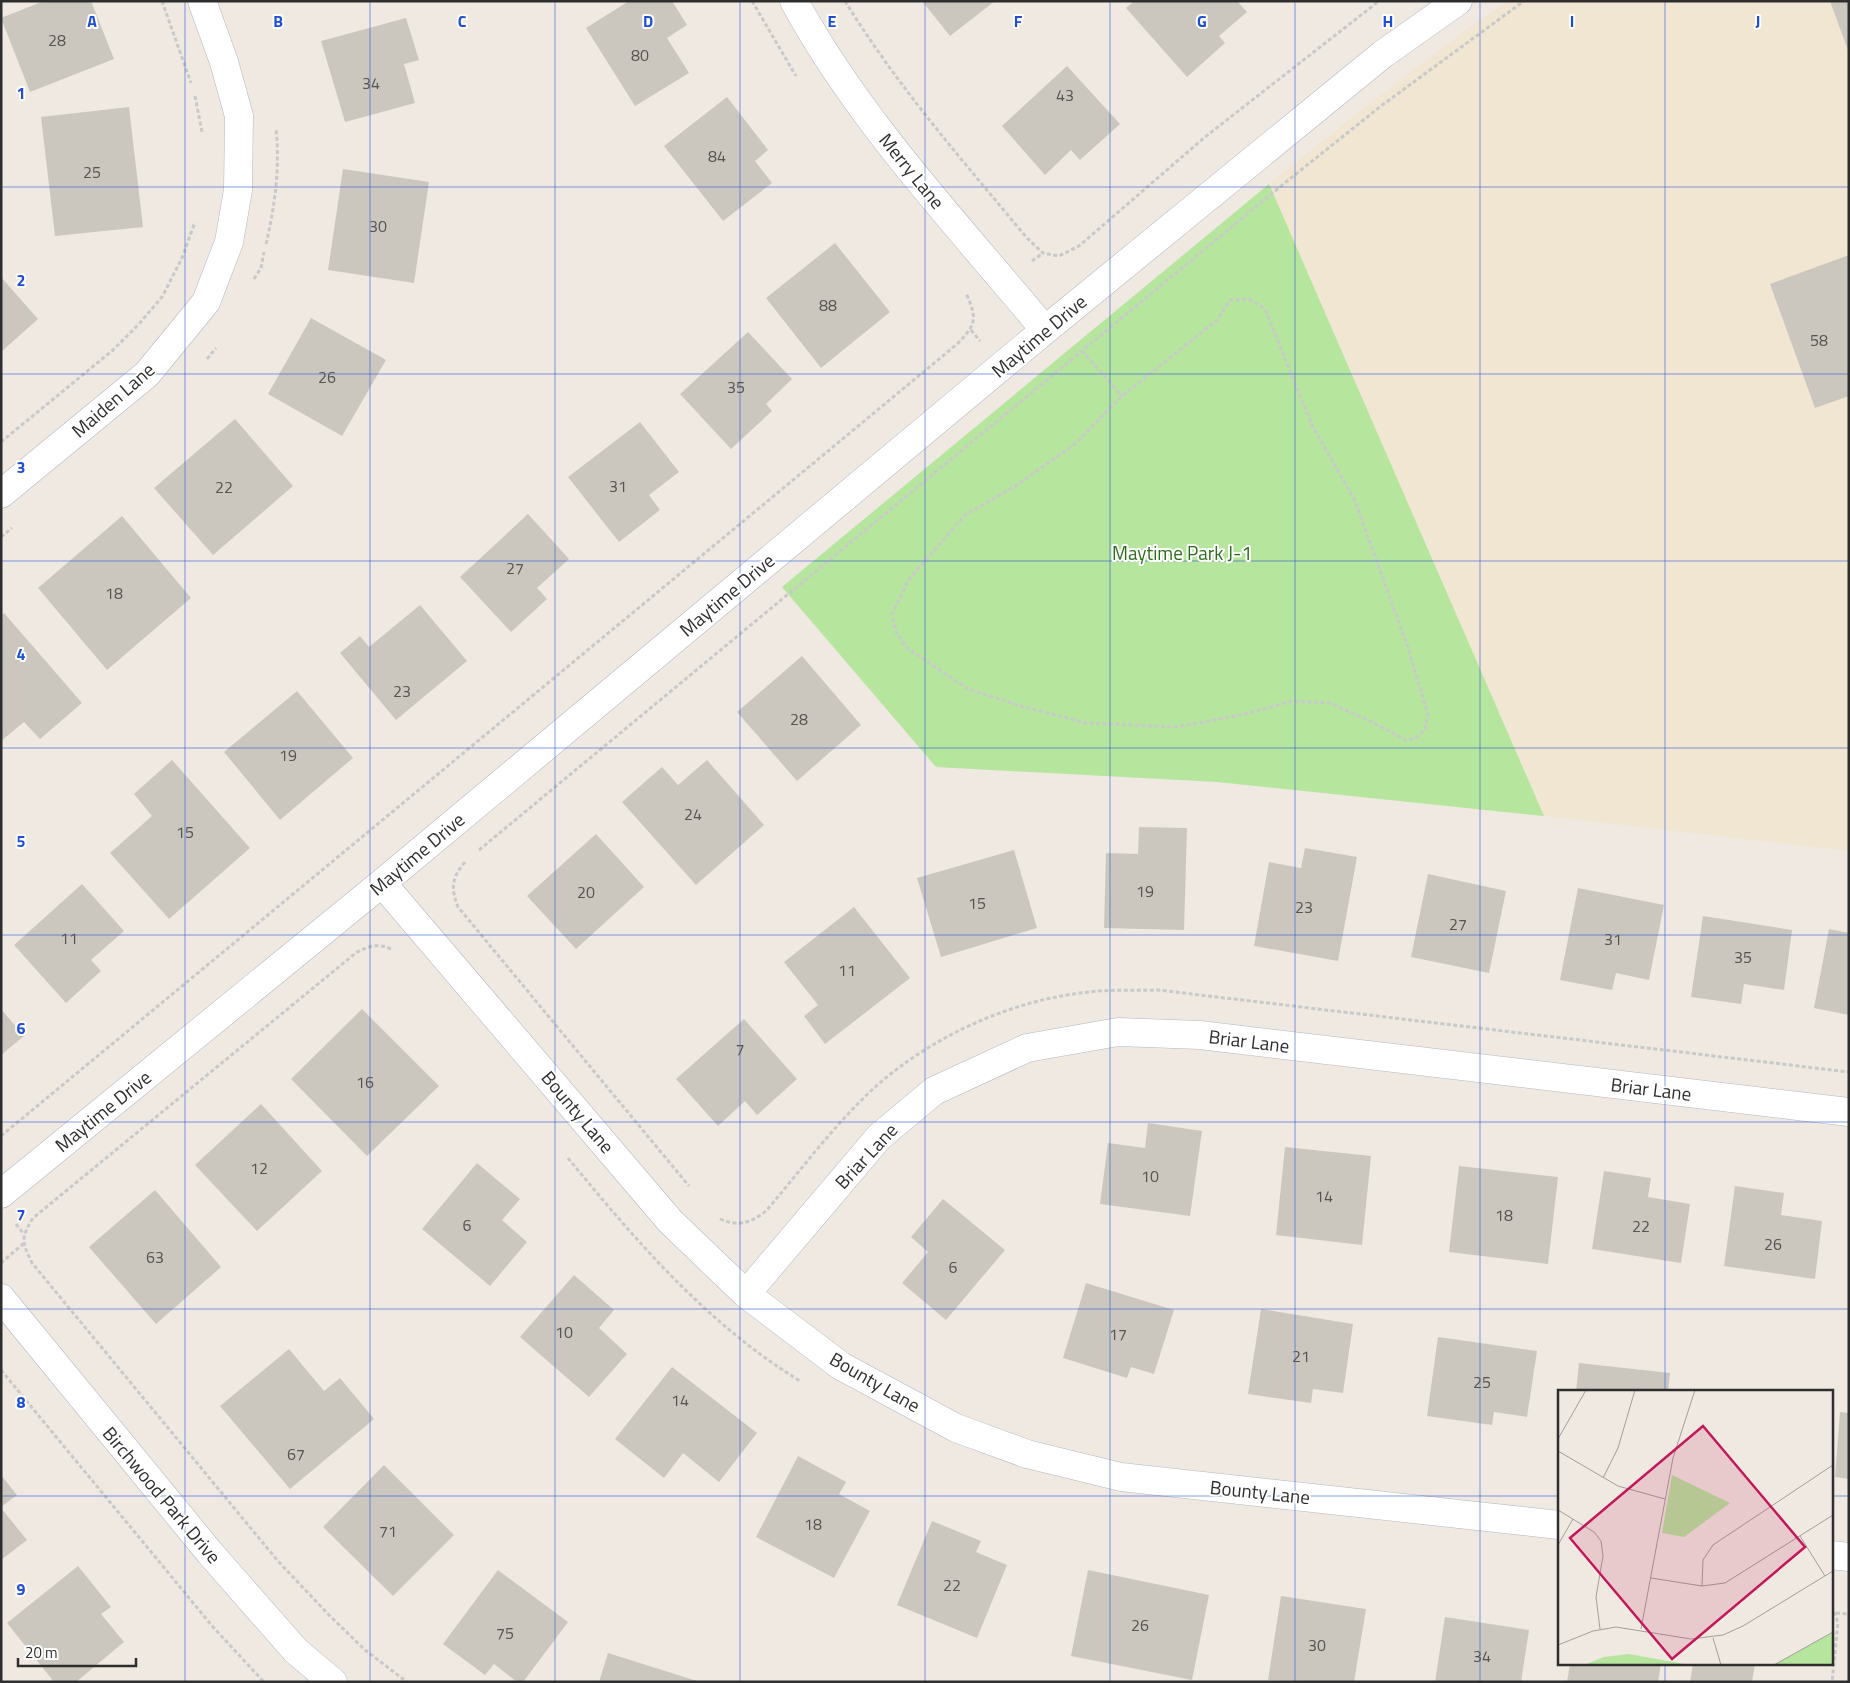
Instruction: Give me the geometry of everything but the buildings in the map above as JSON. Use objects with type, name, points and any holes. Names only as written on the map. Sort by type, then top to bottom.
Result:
[{"type":"street","name":"Maiden Lane","points":[[1,494],[147,374],[206,302],[229,242],[238,190],[239,116],[224,62],[202,1]]},
{"type":"street","name":"Merry Lane","points":[[794,1],[813,37],[886,140],[1045,330]]},
{"type":"street","name":"Maytime Drive","points":[[1,1194],[382,883],[1045,330],[1383,54],[1458,1]]},
{"type":"street","name":"Bounty Lane","points":[[382,883],[670,1221],[746,1294],[842,1366],[956,1428],[1027,1454],[1121,1477],[1558,1525]]},
{"type":"street","name":"Briar Lane","points":[[746,1294],[879,1136],[934,1091],[1027,1048],[1118,1032],[1200,1035],[1849,1112]]},
{"type":"street","name":"Birchwood Park Drive","points":[[1,1298],[210,1553],[296,1651],[333,1682]]},
{"type":"street","points":[[1832,1555],[1849,1557]]},
{"type":"path","points":[[162,1],[194,89],[202,140]]},
{"type":"path","points":[[752,1],[797,78]]},
{"type":"path","points":[[845,1],[870,42],[939,133],[1026,238],[1043,253],[1059,256],[1079,246],[1206,137],[1379,1]]},
{"type":"path","points":[[478,851],[1082,350],[1381,106],[1524,1]]},
{"type":"path","points":[[1,442],[113,350],[139,324],[162,297],[182,258],[198,216]]},
{"type":"path","points":[[1,1136],[956,345],[971,330],[975,320],[973,307],[964,290]]},
{"type":"path","points":[[1249,298],[1265,309],[1312,424],[1355,501],[1408,645],[1428,714],[1425,729],[1416,738],[1406,740],[1330,703],[1292,701],[1245,714],[1177,727],[1086,723],[1021,706],[968,689],[907,648],[896,632],[892,614],[909,579],[965,515],[1016,485],[1075,444],[1122,396],[1217,320],[1230,300],[1249,298]]},
{"type":"path","points":[[1082,350],[1122,396]]},
{"type":"path","points":[[471,857],[454,876],[452,891],[458,907],[690,1186]]},
{"type":"path","points":[[396,952],[384,946],[371,945],[357,952],[33,1218],[23,1233],[23,1244],[32,1263],[277,1560],[365,1650],[407,1682]]},
{"type":"path","points":[[714,1217],[730,1224],[745,1224],[755,1220],[766,1211],[834,1130],[873,1089],[914,1055],[970,1026],[1029,1003],[1090,992],[1158,990],[1849,1072]]},
{"type":"path","points":[[565,1155],[628,1232],[691,1296],[772,1364],[804,1384]]},
{"type":"path","points":[[1,1263],[23,1244]]},
{"type":"path","points":[[1,1370],[213,1627],[264,1682]]},
{"type":"path","points":[[1832,1607],[1836,1613],[1838,1632],[1832,1682]]},
{"type":"path","points":[[1836,1613],[1849,1614]]},
{"type":"shaded area","points":[[1508,1],[1849,1],[1849,851],[1544,816],[1269,184],[1371,102],[1470,27]]},
{"type":"green space","name":"Maytime Park J-1","points":[[1269,184],[1544,816],[1217,782],[936,767],[782,587]]}]
